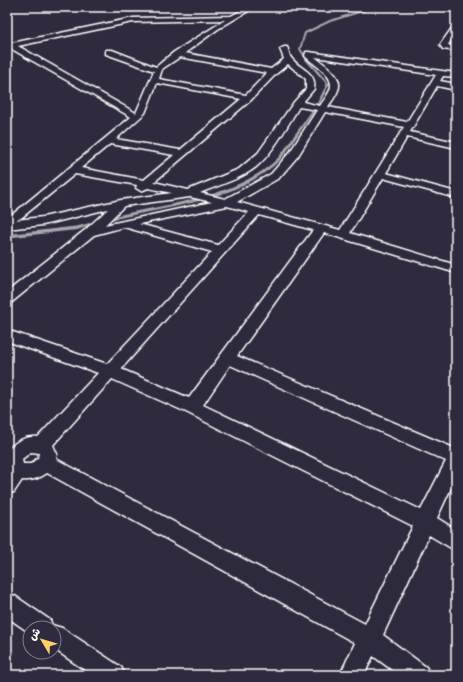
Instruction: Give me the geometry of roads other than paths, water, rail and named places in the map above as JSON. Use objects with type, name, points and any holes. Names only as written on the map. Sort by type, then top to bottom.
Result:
[{"type":"street","points":[[7,220],[17,216],[137,118],[142,111],[158,70],[177,54],[216,28],[252,7]]},
{"type":"street","points":[[9,45],[133,20],[233,18]]},
{"type":"street","points":[[456,26],[444,45],[446,47],[456,49]]},
{"type":"street","points":[[9,45],[137,118]]},
{"type":"street","points":[[7,225],[43,221],[81,211],[121,204],[191,195],[228,178],[253,164],[302,105],[310,89],[311,83],[307,75],[288,60],[284,49]]},
{"type":"street","points":[[108,52],[158,70]]},
{"type":"street","points":[[177,54],[273,72]]},
{"type":"street","points":[[94,229],[222,202],[275,176],[294,154],[335,89],[336,82],[333,76],[309,56],[309,54],[456,75]]},
{"type":"street","points":[[7,299],[147,184],[248,98],[273,72],[288,60]]},
{"type":"street","points":[[343,235],[441,73]]},
{"type":"street","points":[[153,80],[248,98]]},
{"type":"street","points":[[435,83],[456,87]]},
{"type":"street","points":[[302,105],[322,108],[407,129],[456,144]]},
{"type":"street","points":[[109,141],[182,153]]},
{"type":"street","points":[[73,170],[147,184],[257,210],[456,269]]},
{"type":"street","points":[[379,174],[456,195]]},
{"type":"street","points":[[257,210],[110,371],[44,454],[37,471],[30,473],[12,466],[24,446],[36,444],[44,454],[370,639],[418,675]]},
{"type":"street","points":[[124,223],[220,250]]},
{"type":"street","points":[[192,407],[321,228]]},
{"type":"street","points":[[7,335],[110,371],[192,407],[425,522],[456,541]]},
{"type":"street","points":[[228,358],[456,457],[352,675]]},
{"type":"street","points":[[7,604],[30,620]]},
{"type":"street","points":[[62,641],[113,675]]},
{"type":"waterway","points":[[307,60],[300,49],[305,33],[330,21],[375,7]]},
{"type":"waterway","points":[[296,135],[318,104],[328,84],[306,59]]},
{"type":"waterway","points":[[108,219],[219,194],[259,175],[283,155],[297,134]]},
{"type":"waterway","points":[[77,228],[95,223]]},
{"type":"waterway","points":[[7,236],[77,228]]}]
